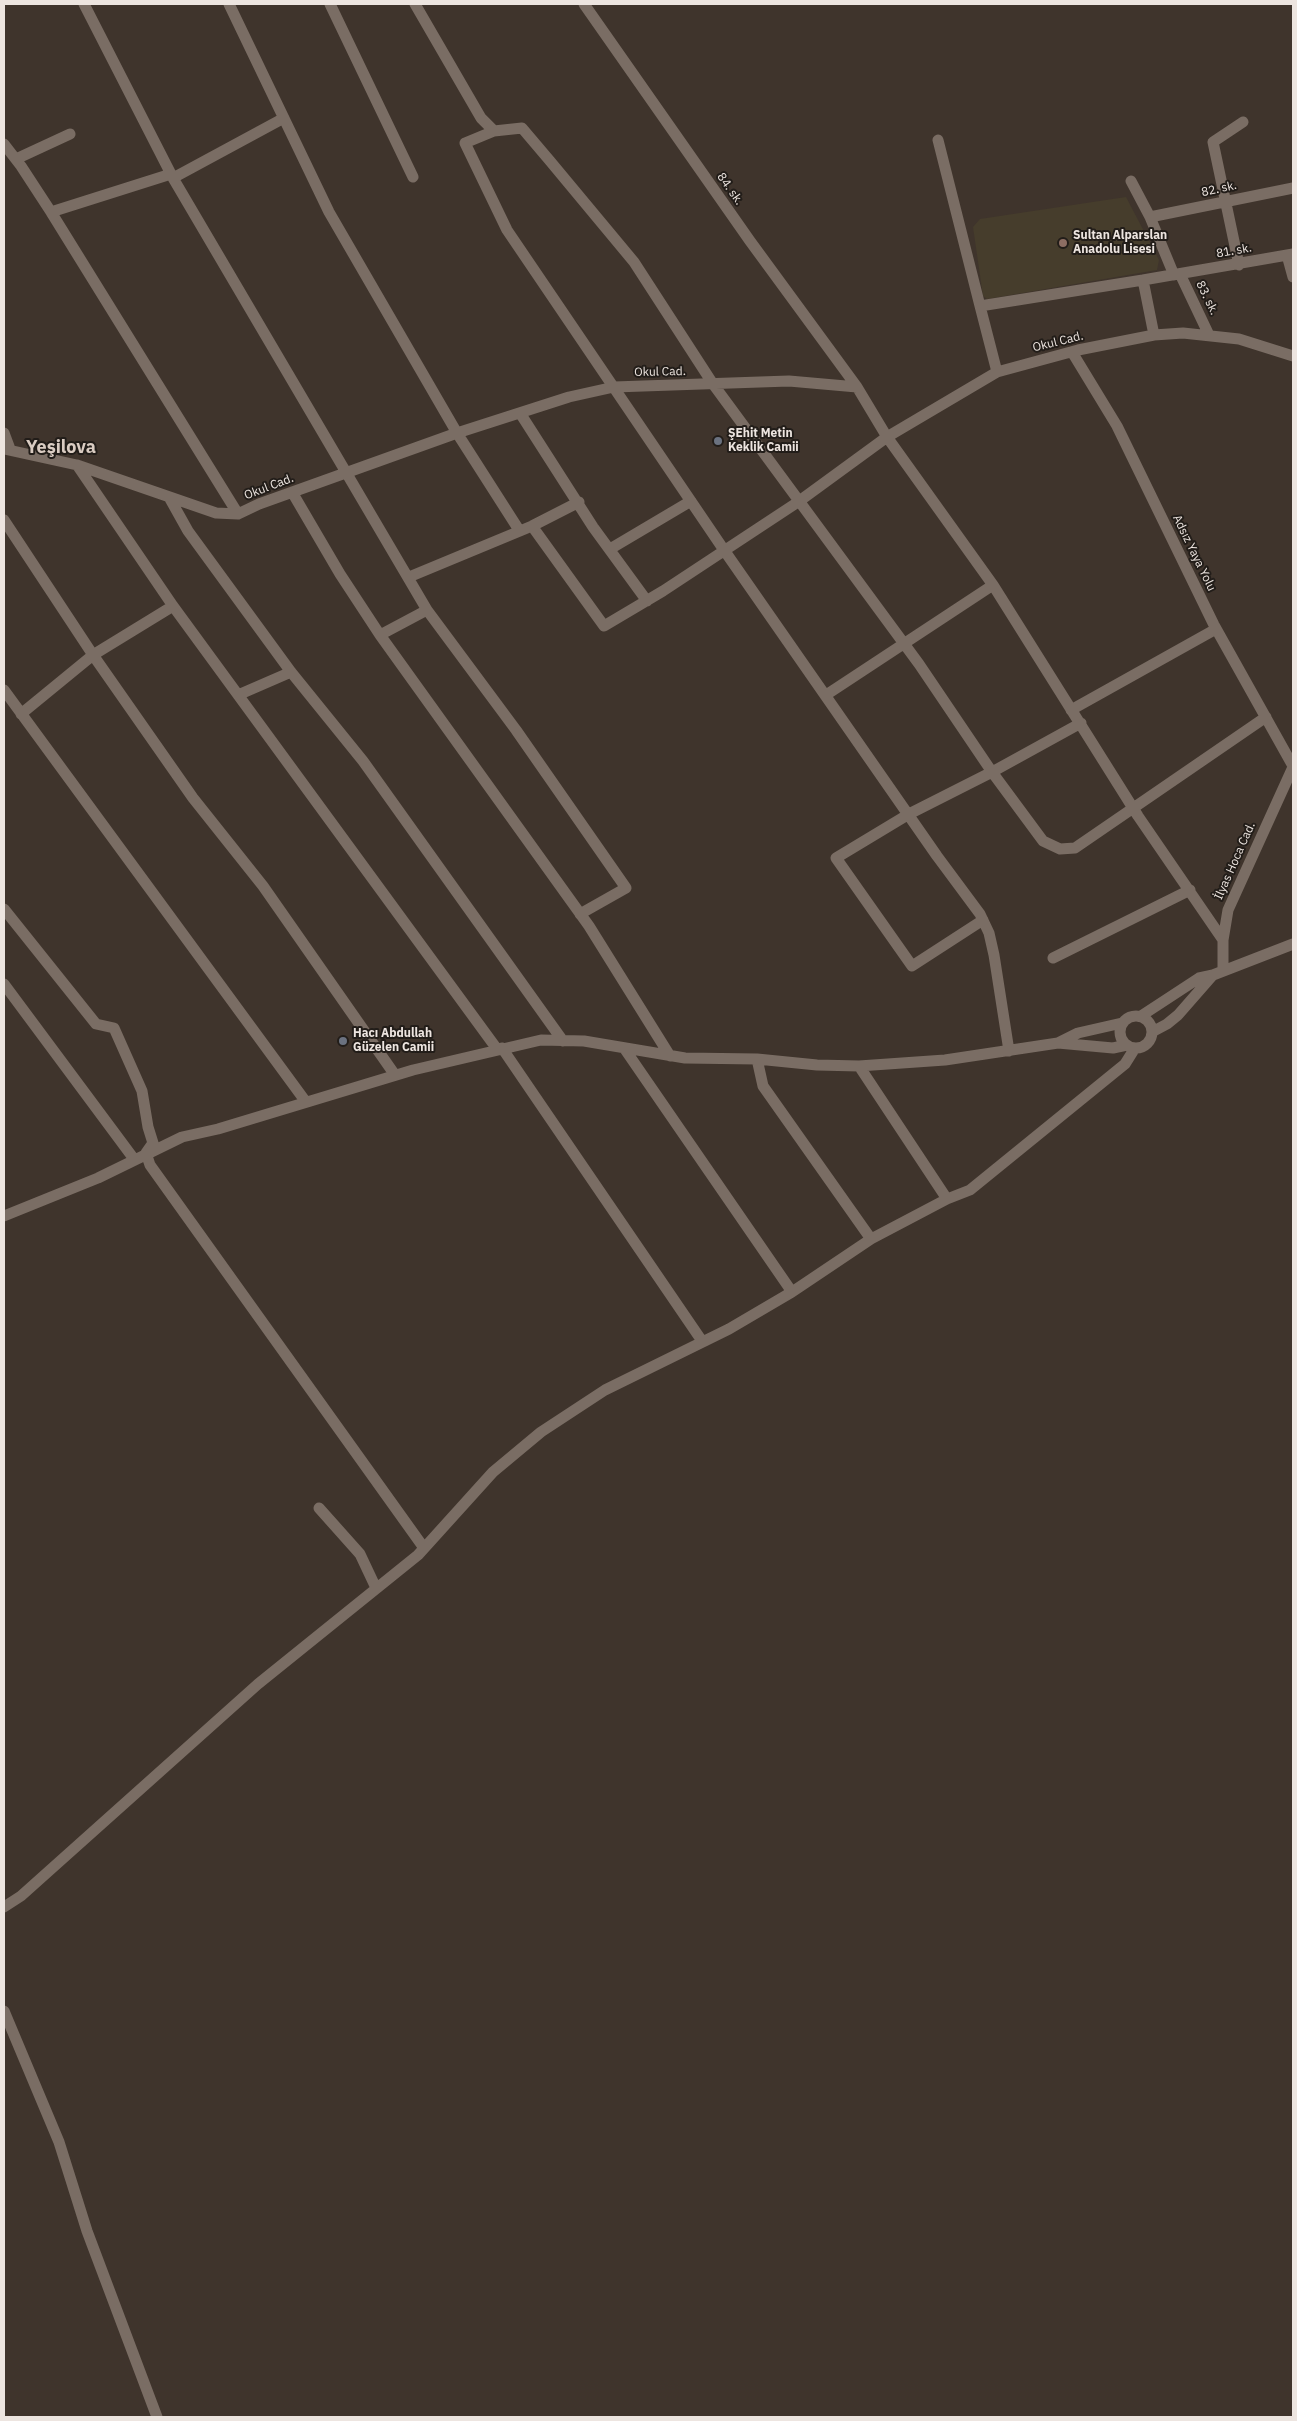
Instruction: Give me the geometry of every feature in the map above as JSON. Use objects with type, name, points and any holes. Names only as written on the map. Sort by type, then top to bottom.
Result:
[{"type":"street","points":[[84,4],[172,176],[427,610],[516,730],[626,888],[580,914]]},
{"type":"street","points":[[229,4],[329,212],[457,433],[519,530]]},
{"type":"street","points":[[330,4],[413,177]]},
{"type":"street","points":[[415,4],[481,118],[494,131]]},
{"type":"street","name":"84. sk.","points":[[584,4],[744,233],[857,387]]},
{"type":"street","points":[[51,212],[172,176],[284,118]]},
{"type":"street","points":[[1239,265],[1213,142],[1243,122]]},
{"type":"street","points":[[1009,1051],[994,955],[983,920],[724,550],[507,230],[465,143],[494,131],[522,128],[634,262],[713,384],[903,644],[1039,837],[1051,847],[1068,850],[1082,845],[1266,717]]},
{"type":"street","points":[[16,159],[70,134]]},
{"type":"street","points":[[938,140],[996,372]]},
{"type":"street","points":[[4,144],[51,212],[238,514]]},
{"type":"street","name":"83. sk.","points":[[1131,181],[1209,334]]},
{"type":"street","name":"82. sk.","points":[[1150,217],[1293,188]]},
{"type":"street","points":[[1290,254],[1293,277]]},
{"type":"street","name":"81. sk.","points":[[980,306],[1239,265],[1290,254]]},
{"type":"street","points":[[1143,280],[1154,336]]},
{"type":"street","name":"Okul Cad.","points":[[532,526],[604,626],[798,502],[887,437],[996,372],[1072,352],[1154,336],[1209,334],[1239,339],[1293,356]]},
{"type":"street","name":"Adsız Yaya Yolu","points":[[1072,352],[1117,426],[1216,629],[1293,766]]},
{"type":"street","name":"Okul Cad.","points":[[7,449],[77,464],[216,513],[238,514],[292,492],[457,433],[569,397],[614,387],[789,381],[857,387]]},
{"type":"street","points":[[857,387],[887,437],[993,585],[1134,810],[1223,940]]},
{"type":"street","points":[[520,413],[578,502],[647,600]]},
{"type":"street","points":[[4,434],[7,449]]},
{"type":"street","points":[[77,464],[173,606],[499,1048],[702,1341]]},
{"type":"street","points":[[292,492],[340,574],[380,635],[580,914],[670,1056]]},
{"type":"street","points":[[169,497],[188,531],[291,672],[363,761],[563,1041]]},
{"type":"street","points":[[610,549],[691,501]]},
{"type":"street","points":[[409,577],[532,526],[578,502]]},
{"type":"street","points":[[4,520],[93,655],[194,798],[263,886],[395,1075]]},
{"type":"street","points":[[826,695],[993,585]]},
{"type":"street","points":[[21,714],[93,655],[173,606]]},
{"type":"street","points":[[380,635],[427,610]]},
{"type":"street","points":[[1071,710],[1216,629]]},
{"type":"street","points":[[238,694],[291,672]]},
{"type":"street","points":[[4,690],[306,1102]]},
{"type":"street","points":[[983,920],[912,966],[836,858],[909,814],[992,772],[1081,723]]},
{"type":"street","name":"İlyas Hoca Cad.","points":[[1218,973],[1228,910],[1290,783],[1293,766]]},
{"type":"street","points":[[1053,958],[1190,890]]},
{"type":"street","points":[[4,909],[96,1024],[114,1028],[142,1091],[148,1127],[153,1143],[146,1153]]},
{"type":"street","points":[[1058,1043],[1078,1033],[1122,1023],[1133,1016],[1141,1016],[1199,978],[1218,973],[1293,944]]},
{"type":"street","points":[[1152,1032],[1167,1024],[1218,973]]},
{"type":"street","points":[[4,984],[134,1159]]},
{"type":"street","points":[[4,1216],[98,1178],[182,1137],[395,1075],[499,1048],[541,1040],[584,1041],[685,1058],[757,1059],[817,1065],[859,1066],[945,1060],[1058,1043],[1113,1048],[1147,1044],[1152,1032],[1150,1024],[1141,1016]]},
{"type":"street","points":[[1122,1023],[1120,1035],[1131,1046]]},
{"type":"street","points":[[4,1907],[21,1896],[258,1684],[424,1548],[493,1472],[541,1432],[605,1390],[729,1329],[792,1292],[870,1239],[947,1199],[970,1190],[1125,1064],[1131,1046]]},
{"type":"street","points":[[624,1048],[792,1292]]},
{"type":"street","points":[[757,1059],[763,1086],[870,1239]]},
{"type":"street","points":[[859,1066],[947,1199]]},
{"type":"street","points":[[146,1153],[150,1166],[424,1548]]},
{"type":"street","points":[[319,1508],[360,1554],[376,1588]]},
{"type":"street","points":[[4,2011],[59,2142],[87,2231],[157,2417]]},
{"type":"shaded area","name":"Sultan Alparslan Anadolu Lisesi","points":[[1126,197],[1159,260],[1157,270],[987,299],[983,296],[973,227],[980,219]]},
{"type":"place","name":"Sultan Alparslan Anadolu Lisesi","points":[[1063,243]]},
{"type":"place","name":"ŞEhit Metin Keklik Camii","points":[[718,441]]},
{"type":"place","name":"Hacı Abdullah Güzelen Camii","points":[[343,1041]]},
{"type":"district","name":"Yeşilova","points":[[61,448]]}]
